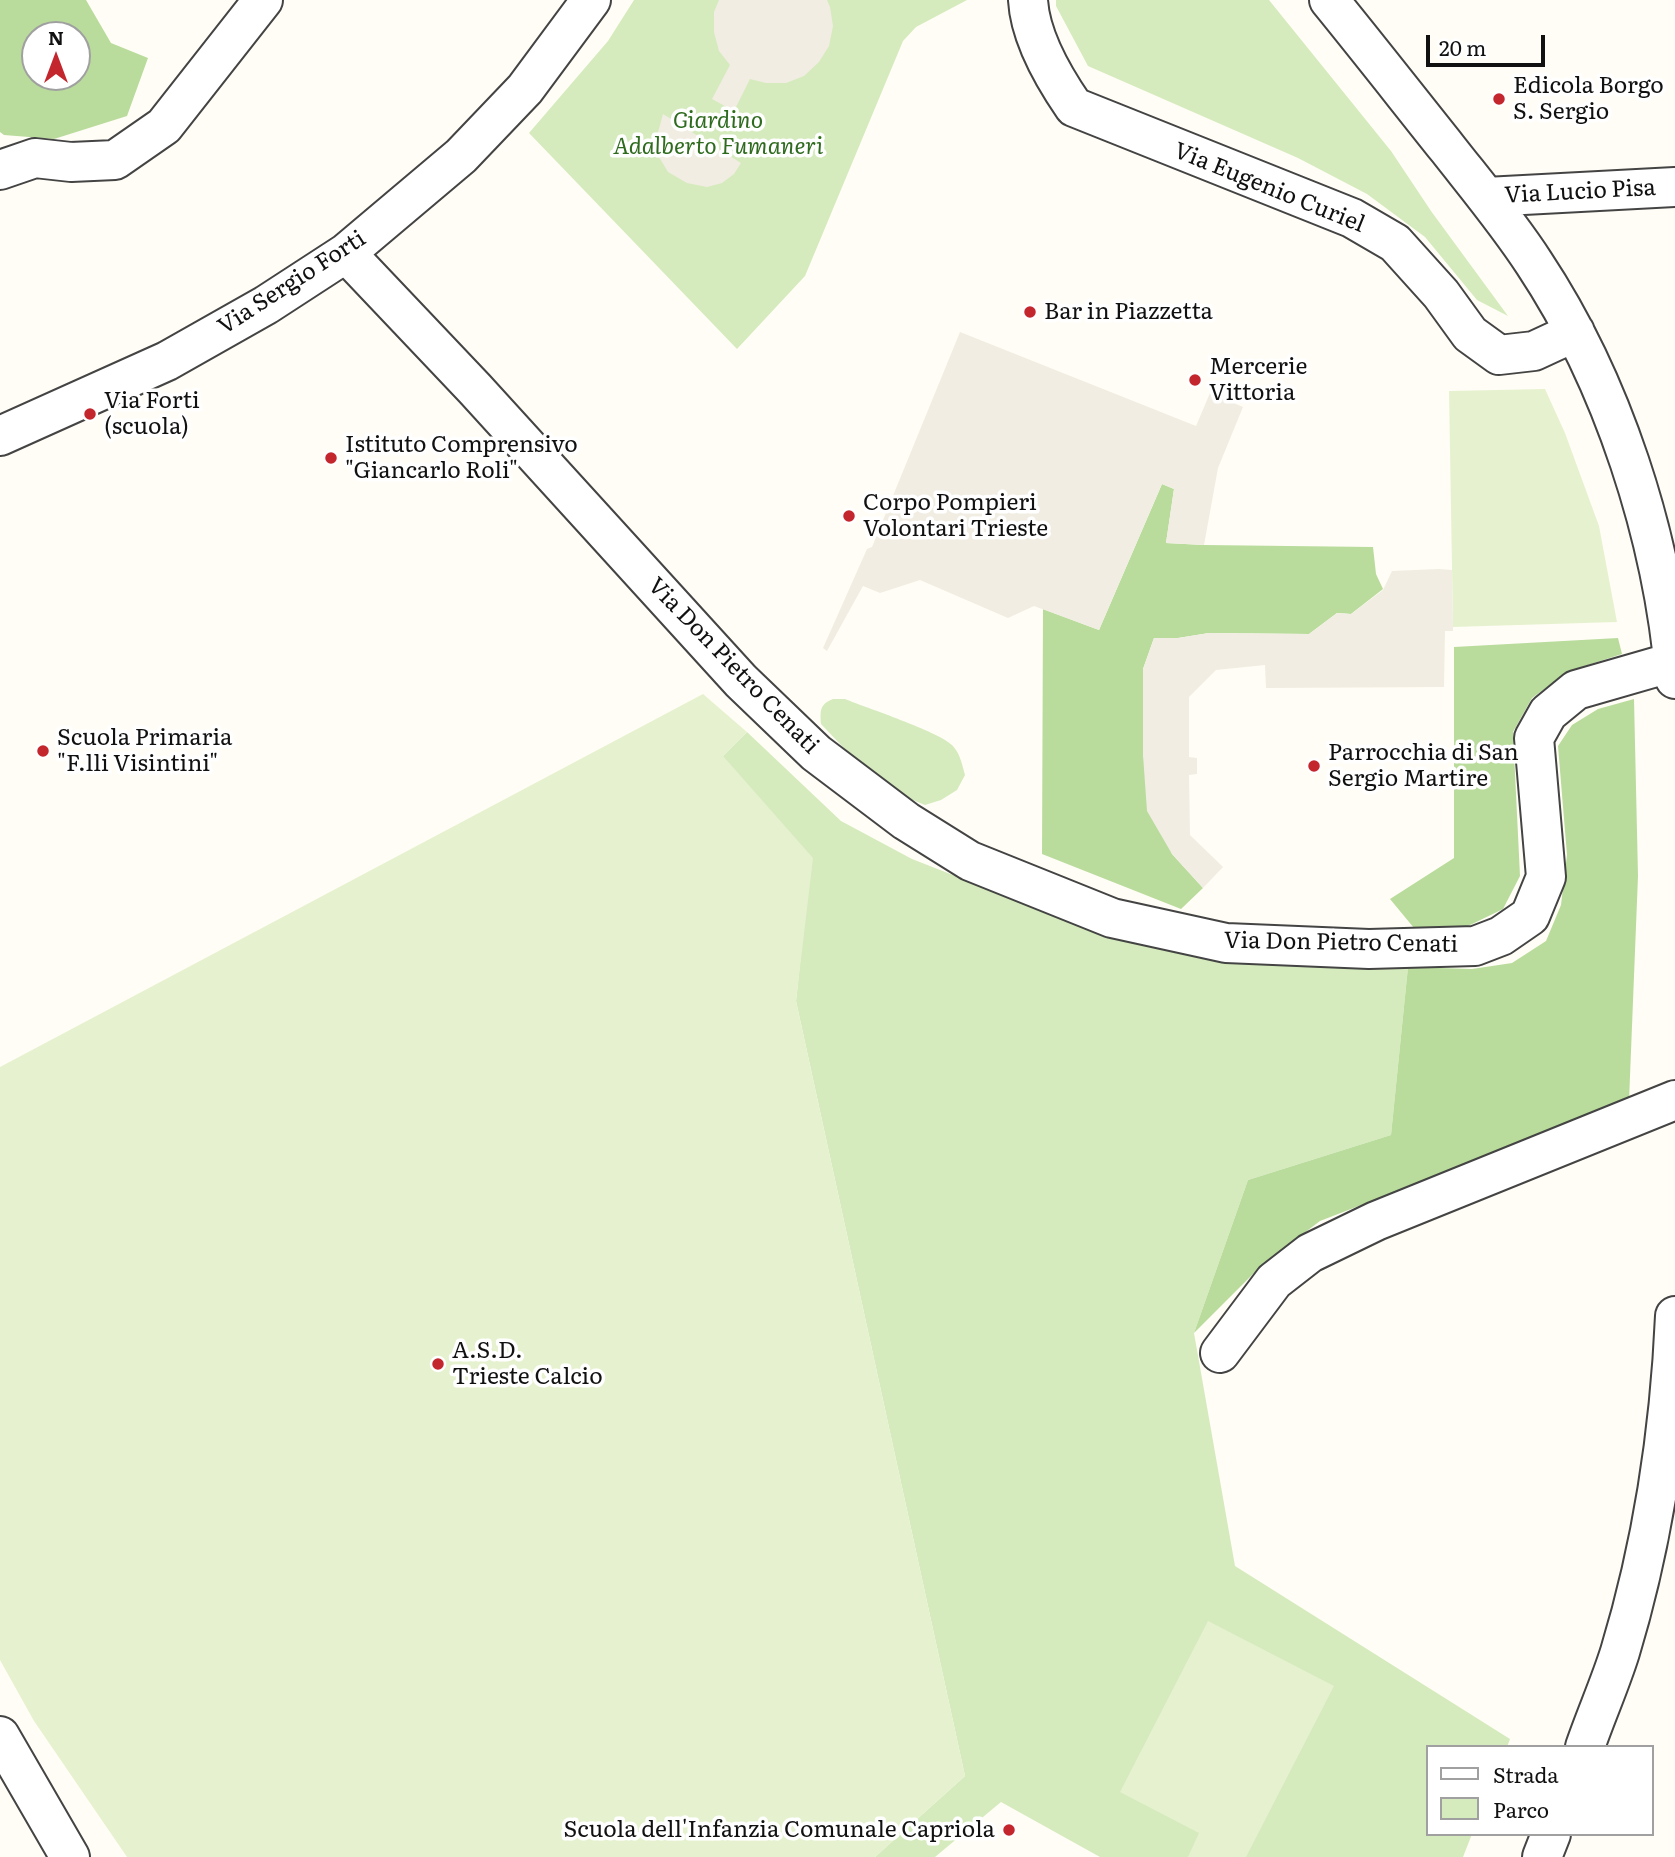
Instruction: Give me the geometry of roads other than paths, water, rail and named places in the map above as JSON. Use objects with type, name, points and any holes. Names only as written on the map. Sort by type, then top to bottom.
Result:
[{"type":"street","points":[[0,170],[35,158],[71,162],[115,160],[164,126],[263,0]]},
{"type":"street","name":"Via Sergio Forti","points":[[0,436],[167,361],[346,253],[461,156],[525,89],[591,0]]},
{"type":"street","name":"Via Eugenio Curiel","points":[[1028,0],[1028,12],[1052,75],[1074,107],[1352,218],[1395,243],[1441,294],[1470,334],[1499,355],[1534,351],[1575,331]]},
{"type":"street","points":[[1329,0],[1486,197],[1534,262],[1575,331],[1603,392],[1633,478],[1659,569],[1674,671]]},
{"type":"street","name":"Via Lucio Pisa","points":[[1486,197],[1675,187]]},
{"type":"street","name":"Via Don Pietro Cenati","points":[[346,253],[475,389],[741,681],[816,753],[905,821],[970,861],[1112,918],[1226,943],[1369,949],[1475,946],[1501,936],[1530,916],[1546,877],[1534,738],[1548,713],[1576,690],[1674,671]]},
{"type":"street","points":[[1220,1353],[1274,1281],[1310,1253],[1376,1221],[1675,1100]]},
{"type":"street","points":[[1586,1745],[1619,1652],[1645,1552],[1672,1384],[1675,1316]]},
{"type":"street","points":[[0,1736],[71,1857]]},
{"type":"street","points":[[1542,1857],[1550,1836]]},
{"type":"place","name":"Edicola Borgo S. Sergio","points":[[1499,99]]},
{"type":"place","name":"Bar in Piazzetta","points":[[1030,312]]},
{"type":"place","name":"Mercerie Vittoria","points":[[1195,380]]},
{"type":"place","name":"Via Forti (scuola)","points":[[90,414]]},
{"type":"place","name":"Istituto Comprensivo \"Giancarlo Roli\"","points":[[331,458]]},
{"type":"place","name":"Corpo Pompieri Volontari Trieste","points":[[849,516]]},
{"type":"place","name":"Scuola Primaria \"F.lli Visintini\"","points":[[43,751]]},
{"type":"place","name":"Parrocchia di San Sergio Martire","points":[[1314,766]]},
{"type":"place","name":"A.S.D. Trieste Calcio","points":[[438,1364]]},
{"type":"place","name":"Scuola dell'Infanzia Comunale Capriola","points":[[1009,1830]]},
{"type":"park label","name":"Giardino Adalberto Fumaneri","points":[[718,134]]}]
